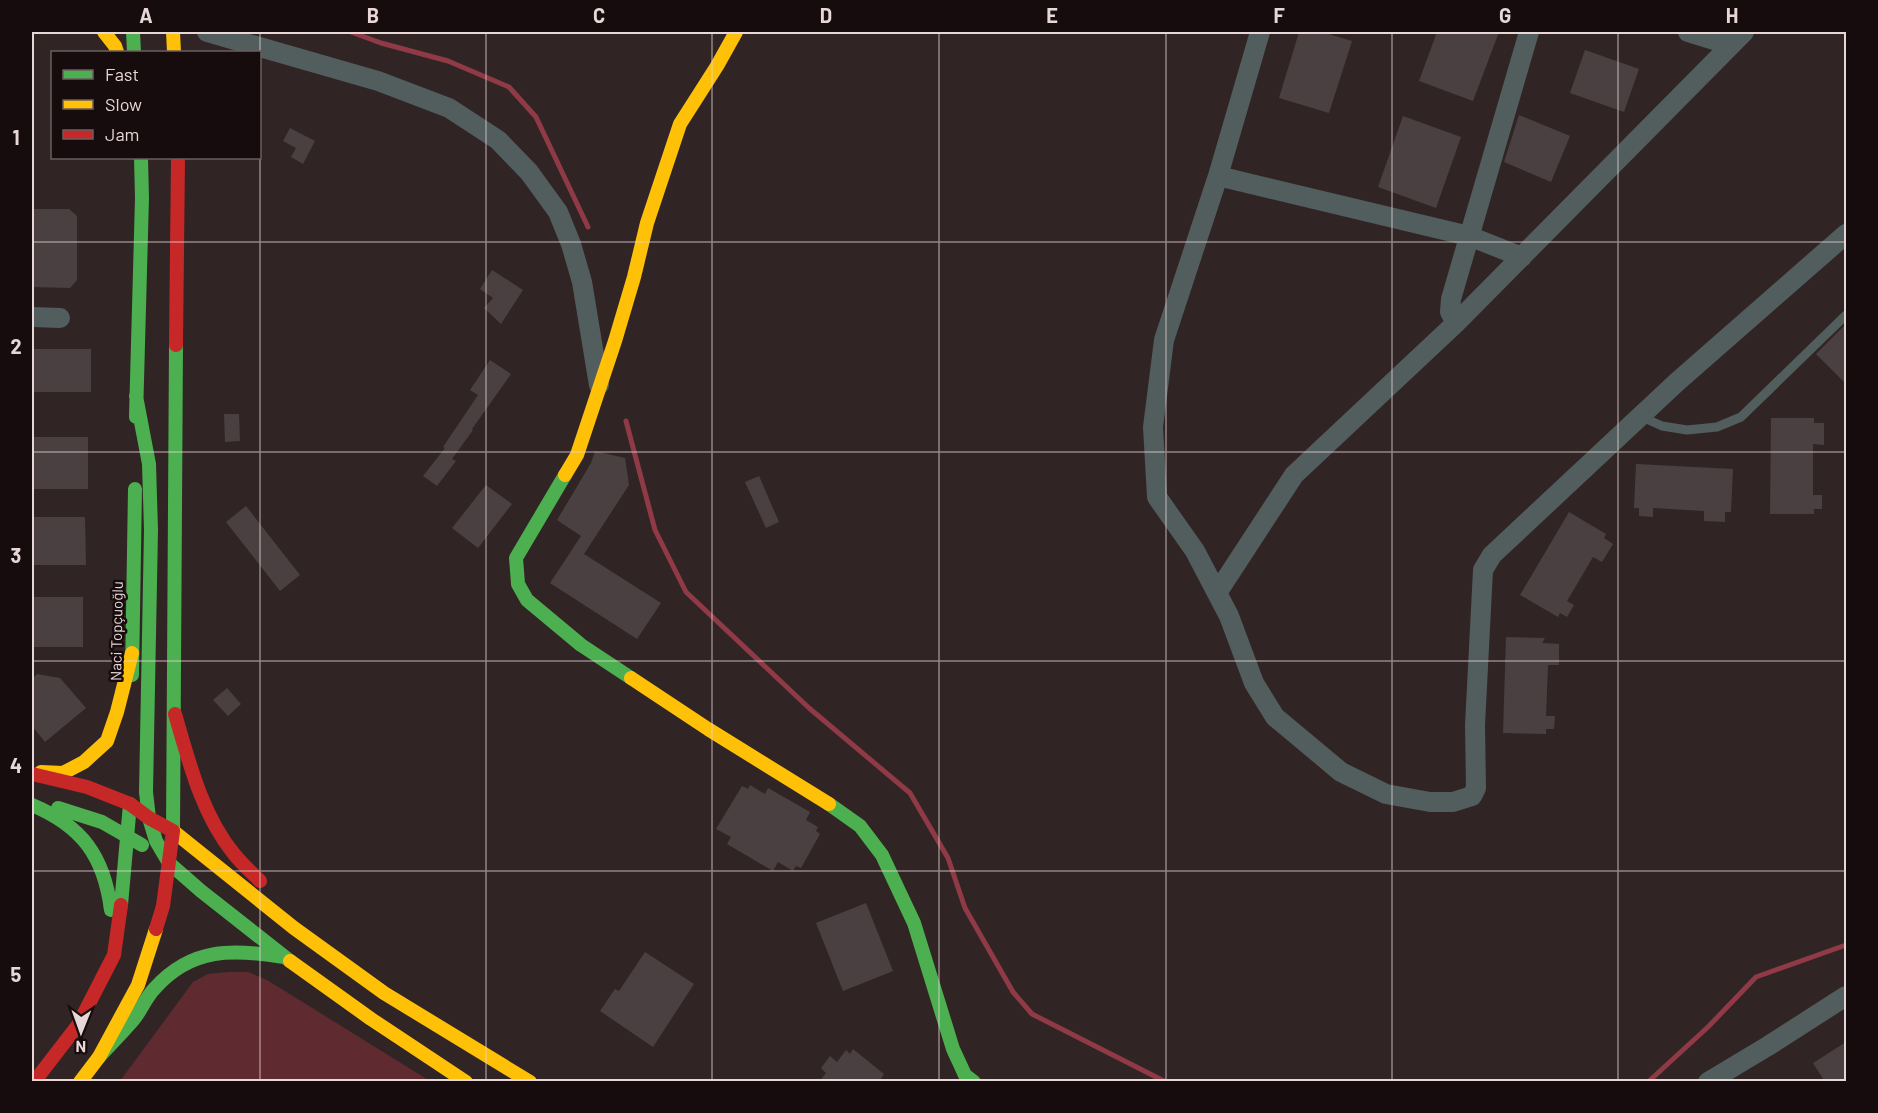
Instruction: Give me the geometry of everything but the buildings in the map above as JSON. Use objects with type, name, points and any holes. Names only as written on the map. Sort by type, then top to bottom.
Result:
[{"type":"main road","points":[[104,32],[117,51]]},
{"type":"main road","points":[[133,32],[134,51]]},
{"type":"main road","points":[[173,32],[174,51]]},
{"type":"main road","points":[[736,32],[680,124],[647,223],[634,277],[577,455],[516,558],[518,584],[527,600],[581,645],[708,729],[828,803],[860,826],[882,855],[914,923],[953,1049],[965,1075],[974,1082]]},
{"type":"main road","name":"Naci Topçuoğlu","points":[[131,711],[141,159]]},
{"type":"main road","points":[[99,1057],[138,985],[164,906],[173,831],[174,414],[180,191],[178,159]]},
{"type":"main road","points":[[136,396],[149,464],[150,486],[146,792],[149,818],[156,841],[169,863]]},
{"type":"main road","points":[[32,773],[63,773],[84,762],[106,741],[117,712],[132,653]]},
{"type":"main road","points":[[175,714],[188,759],[217,828],[234,854],[267,888],[294,928]]},
{"type":"main road","points":[[32,773],[130,798],[149,818],[173,831],[294,928],[384,993],[530,1082]]},
{"type":"main road","points":[[34,1082],[78,1026],[114,955],[122,901],[130,798]]},
{"type":"main road","points":[[32,804],[80,813],[127,834],[169,863],[286,958],[465,1082]]},
{"type":"main road","points":[[32,804],[50,812],[82,836],[98,858],[110,890],[114,955]]},
{"type":"main road","points":[[80,1082],[134,1018],[156,987],[184,963],[211,953],[247,951],[286,958]]},
{"type":"street","points":[[207,32],[378,81],[448,108],[498,140],[529,172],[558,212],[571,244],[582,282],[599,387]]},
{"type":"street","points":[[1260,32],[1218,176],[1164,340],[1153,427],[1157,497],[1195,551],[1229,616],[1254,683],[1275,717],[1341,772],[1386,794],[1430,802],[1453,802],[1472,796],[1476,788],[1475,725],[1483,570],[1492,555],[1677,382],[1846,234]]},
{"type":"street","points":[[1456,323],[1452,318],[1450,306],[1529,32]]},
{"type":"street","points":[[1688,32],[1737,38]]},
{"type":"street","points":[[1217,593],[1294,475],[1456,323],[1737,38]]},
{"type":"street","points":[[1218,176],[1469,236],[1522,256]]},
{"type":"street","points":[[32,317],[60,318]]},
{"type":"street","points":[[1709,1081],[1846,996]]},
{"type":"lane","points":[[1640,416],[1662,426],[1687,430],[1717,427],[1741,417],[1846,315]]},
{"type":"shaded area","points":[[248,972],[267,980],[430,1081],[120,1081],[193,982],[208,974]]},
{"type":"waterway","points":[[351,32],[381,43],[448,61],[509,87],[536,117],[588,227]]},
{"type":"waterway","points":[[626,421],[655,530],[686,592],[809,708],[910,793],[948,858],[965,908],[1013,992],[1032,1014],[1166,1082]]},
{"type":"waterway","points":[[1648,1082],[1708,1027],[1756,977],[1846,945]]},
{"type":"traffic: fast","points":[[133,32],[134,51]]},
{"type":"traffic: fast","points":[[136,417],[141,159]]},
{"type":"traffic: fast","points":[[173,831],[176,345]]},
{"type":"traffic: fast","points":[[136,396],[149,464],[151,530],[146,792],[149,818],[156,841],[169,863],[290,961]]},
{"type":"traffic: fast","points":[[565,475],[516,558],[518,584],[527,600],[581,645],[631,678]]},
{"type":"traffic: fast","points":[[132,675],[135,489]]},
{"type":"traffic: fast","points":[[121,905],[130,804]]},
{"type":"traffic: fast","points":[[829,804],[860,826],[882,855],[914,923],[953,1049],[965,1075],[974,1082]]},
{"type":"traffic: fast","points":[[32,805],[64,823],[88,845],[103,874],[111,910]]},
{"type":"traffic: fast","points":[[58,808],[102,822],[142,845]]},
{"type":"traffic: fast","points":[[99,1057],[134,1019],[155,988],[184,965],[199,958],[231,952],[284,957]]},
{"type":"traffic: slow","points":[[104,32],[117,51]]},
{"type":"traffic: slow","points":[[173,32],[174,51]]},
{"type":"traffic: slow","points":[[565,475],[577,455],[615,341],[647,223],[680,124],[736,32]]},
{"type":"traffic: slow","points":[[41,772],[63,773],[84,762],[107,741],[132,653]]},
{"type":"traffic: slow","points":[[631,678],[829,804]]},
{"type":"traffic: slow","points":[[173,831],[294,928],[384,993],[530,1082]]},
{"type":"traffic: slow","points":[[80,1082],[99,1057],[138,985],[156,929]]},
{"type":"traffic: slow","points":[[290,961],[371,1019],[466,1082]]},
{"type":"traffic: jam","points":[[176,345],[178,159]]},
{"type":"traffic: jam","points":[[175,714],[198,787],[213,822],[234,854],[260,881]]},
{"type":"traffic: jam","points":[[32,774],[87,787],[130,804],[173,831],[163,906],[156,929]]},
{"type":"traffic: jam","points":[[34,1082],[78,1025],[114,955],[121,905]]}]
